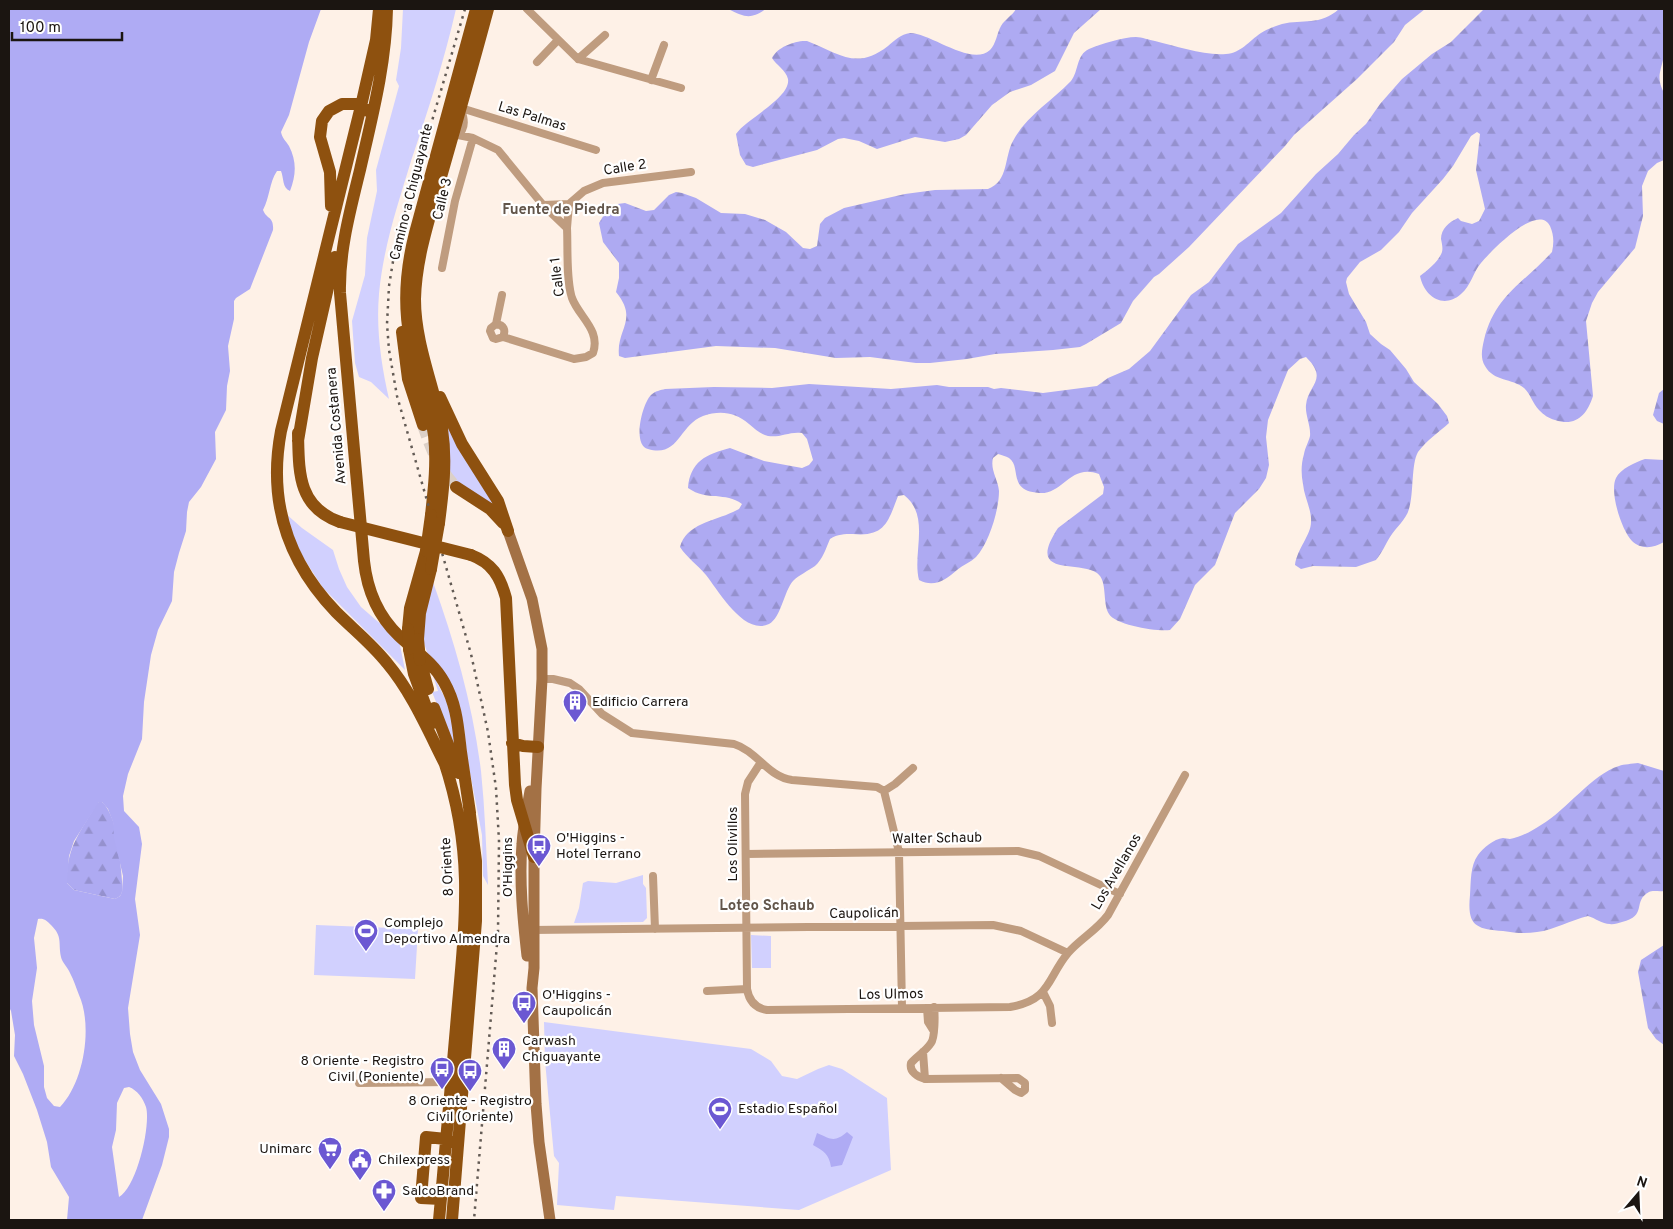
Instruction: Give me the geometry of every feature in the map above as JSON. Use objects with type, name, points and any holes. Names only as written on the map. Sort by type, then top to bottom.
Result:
[{"type":"main road","points":[[379,9],[374,51],[362,106],[281,431],[277,456],[278,495],[286,530],[298,559],[314,587],[337,613],[378,652],[400,679],[447,768]]},
{"type":"main road","name":"Avenida Costanera","points":[[387,9],[382,66],[346,227],[340,268],[340,293],[364,561],[367,580],[373,598],[387,623],[436,669],[451,696],[459,726],[470,813]]},
{"type":"main road","name":"Camino a Chiguayante","points":[[434,412],[409,333],[406,294],[408,265],[413,240],[476,9]]},
{"type":"main road","name":"Camino a Chiguayante","points":[[434,412],[416,317],[418,270],[425,236],[458,133],[461,108],[488,9]]},
{"type":"main road","points":[[329,237],[332,183],[328,160],[320,140],[320,127],[324,116],[336,106],[349,103],[362,106],[372,117]]},
{"type":"main road","points":[[446,118],[458,133]]},
{"type":"main road","points":[[298,442],[317,334],[338,245],[346,227]]},
{"type":"main road","points":[[408,265],[402,299],[402,342],[408,379],[422,426]]},
{"type":"main road","points":[[303,341],[298,398],[298,442],[301,477],[308,498],[319,511],[340,522],[471,555],[486,562],[501,583],[506,598],[516,793],[534,857]]},
{"type":"main road","points":[[424,358],[458,436],[494,494],[508,531]]},
{"type":"main road","points":[[434,412],[436,465],[435,519]]},
{"type":"main road","points":[[456,487],[494,512],[508,531]]},
{"type":"main road","points":[[480,503],[489,500],[494,494]]},
{"type":"main road","name":"8 Oriente","points":[[435,519],[431,569],[420,613],[418,638],[420,660],[427,687],[458,772],[470,813],[476,861],[477,909],[452,1220]]},
{"type":"main road","name":"8 Oriente","points":[[435,519],[410,608],[409,649],[414,674],[455,795],[460,822],[465,881],[464,936],[439,1220]]},
{"type":"main road","name":"O'Higgins","points":[[508,531],[526,578],[536,614],[542,649],[534,857],[529,930]]},
{"type":"main road","points":[[512,743],[538,747]]},
{"type":"main road","name":"O'Higgins","points":[[538,747],[524,824],[521,862],[534,968],[532,988],[536,1104],[550,1220]]},
{"type":"main road","points":[[441,1199],[421,1198],[426,1137],[451,1141],[458,1150]]},
{"type":"street","points":[[527,9],[578,59],[681,88]]},
{"type":"street","points":[[578,59],[605,34]]},
{"type":"street","points":[[537,62],[558,40]]},
{"type":"street","points":[[651,80],[664,46]]},
{"type":"street","name":"Las Palmas","points":[[461,108],[596,150]]},
{"type":"street","points":[[458,133],[474,138],[498,150],[543,205],[566,228]]},
{"type":"street","name":"Calle 3","points":[[442,268],[455,201],[474,138]]},
{"type":"street","name":"Calle 2","points":[[569,204],[584,191],[603,183],[692,172]]},
{"type":"street","points":[[543,205],[569,204],[566,228]]},
{"type":"street","name":"Calle 1","points":[[502,295],[496,324],[490,328],[490,335],[496,339],[503,337],[574,359],[586,357],[593,353],[595,348],[594,335],[590,324],[575,305],[570,287],[566,228]]},
{"type":"street","points":[[496,324],[504,328],[503,337]]},
{"type":"street","points":[[542,679],[553,679],[570,683],[579,689],[602,714],[632,733],[734,744],[744,748],[779,776],[787,780],[873,786],[884,791]]},
{"type":"street","name":"Los Olivillos","points":[[747,989],[746,790],[751,777],[761,762]]},
{"type":"street","points":[[884,791],[913,768]]},
{"type":"street","name":"Los Avellanos","points":[[1042,992],[1068,953],[1098,928],[1108,915],[1185,775]]},
{"type":"street","points":[[884,791],[899,852],[902,1008]]},
{"type":"street","name":"Walter Schaub","points":[[746,854],[1018,850],[1039,856],[1120,894]]},
{"type":"street","points":[[653,876],[654,929]]},
{"type":"street","name":"Caupolicán","points":[[529,930],[1002,926],[1026,932],[1068,953]]},
{"type":"street","points":[[707,991],[747,989]]},
{"type":"street","name":"Los Ulmos","points":[[747,989],[751,1001],[758,1007],[766,1010],[1010,1006],[1028,1002],[1042,992]]},
{"type":"street","points":[[1042,992],[1048,1002],[1052,1023]]},
{"type":"street","points":[[931,1008],[928,1022],[933,1030],[932,1042],[912,1061],[910,1068],[918,1077],[925,1079],[1002,1078]]},
{"type":"street","points":[[923,1052],[925,1079]]},
{"type":"street","points":[[359,1083],[451,1082]]},
{"type":"shaded area","points":[[9,9],[321,9],[309,42],[289,115],[281,132],[293,158],[295,168],[294,179],[290,191],[284,185],[281,171],[277,171],[274,176],[263,210],[272,222],[273,230],[250,289],[234,301],[234,319],[228,346],[230,371],[226,410],[215,432],[216,459],[201,487],[189,502],[186,531],[174,572],[172,601],[158,630],[151,655],[144,702],[142,739],[128,774],[123,796],[124,811],[139,827],[142,844],[135,899],[140,935],[128,1008],[130,1034],[133,1052],[140,1070],[161,1104],[169,1129],[169,1137],[162,1165],[142,1220],[67,1220],[69,1197],[51,1167],[47,1142],[37,1110],[14,1056],[15,1035],[9,1007]],"holes":[[[99,802],[102,802],[108,809],[113,822],[114,838],[123,876],[122,892],[115,899],[74,890],[67,883],[69,856],[74,841]],[[38,919],[45,920],[55,929],[59,936],[62,959],[73,978],[83,1008],[85,1022],[84,1053],[75,1083],[60,1107],[54,1106],[47,1098],[44,1087],[44,1066],[34,1025],[32,1001],[37,968],[34,938]],[[129,1087],[135,1090],[143,1100],[147,1116],[144,1141],[137,1169],[126,1191],[119,1197],[112,1147],[116,1130],[117,1103],[124,1088]]]},
{"type":"shaded area","points":[[403,9],[456,9],[435,86],[396,210],[387,243],[381,277],[378,320],[382,360],[389,399],[371,382],[359,377],[355,363],[352,321],[365,275],[367,238],[377,191],[376,170],[399,86],[396,80],[401,48]]},
{"type":"shaded area","points":[[445,413],[498,510],[460,488],[447,477]]},
{"type":"shaded area","points":[[285,513],[302,528],[333,550],[347,587],[361,607],[399,640],[405,670],[323,588],[299,551]]},
{"type":"shaded area","points":[[433,582],[456,651],[478,747],[488,885],[483,876],[482,835],[467,757],[464,727],[424,643],[422,613]]},
{"type":"shaded area","points":[[432,673],[451,710],[456,751],[432,692],[438,691]]},
{"type":"shaded area","points":[[643,875],[643,884],[646,888],[647,918],[643,922],[574,923],[579,908],[583,883],[588,881],[616,883]]},
{"type":"shaded area","name":"Complejo Deportivo Almendra","points":[[316,925],[418,929],[415,979],[314,975]]},
{"type":"shaded area","points":[[751,935],[771,936],[771,968],[752,968]]},
{"type":"shaded area","name":"Estadio Español","points":[[544,1022],[751,1049],[771,1061],[782,1076],[797,1079],[829,1065],[842,1069],[887,1098],[891,1170],[799,1210],[616,1196],[614,1210],[557,1205],[559,1163],[554,1156],[545,1061]]},
{"type":"shaded area","points":[[847,1132],[853,1137],[842,1165],[831,1167],[825,1153],[813,1145],[817,1133],[835,1139]]},
{"type":"green space","points":[[728,9],[766,9],[756,15],[747,16]]},
{"type":"green space","points":[[1016,9],[1101,9],[1074,33],[1055,71],[1031,85],[1010,92],[992,105],[966,135],[959,139],[945,142],[915,137],[877,149],[859,141],[844,138],[838,139],[817,150],[753,167],[746,165],[740,155],[736,134],[776,101],[783,94],[787,86],[787,76],[772,58],[782,48],[792,43],[807,41],[838,54],[857,59],[877,53],[901,36],[910,33],[919,34],[972,55],[982,54],[992,48],[1004,21]]},
{"type":"green space","points":[[1339,9],[1425,9],[1405,25],[1394,42],[1357,79],[1294,135],[1189,247],[1154,277],[1133,301],[1121,323],[1080,347],[995,354],[930,363],[870,357],[836,358],[775,348],[716,346],[625,358],[619,356],[620,339],[625,324],[626,310],[616,292],[619,278],[619,263],[603,242],[599,223],[610,205],[625,203],[646,211],[654,210],[669,195],[676,192],[682,193],[696,198],[721,213],[745,214],[765,220],[786,232],[803,248],[810,249],[817,246],[820,224],[825,218],[844,208],[905,194],[935,190],[988,189],[995,185],[1003,175],[1010,147],[1018,132],[1032,116],[1071,81],[1082,55],[1089,49],[1112,41],[1136,37],[1200,52],[1226,54],[1241,49],[1261,33],[1271,28],[1282,24],[1318,20]]},
{"type":"green space","points":[[1484,9],[1664,9],[1665,48],[1660,82],[1664,93],[1664,160],[1648,171],[1642,186],[1643,216],[1635,248],[1598,292],[1592,303],[1586,321],[1593,396],[1584,414],[1575,420],[1562,422],[1546,416],[1537,408],[1524,388],[1493,375],[1483,363],[1482,357],[1484,340],[1495,312],[1512,291],[1552,252],[1552,233],[1550,226],[1544,220],[1536,220],[1526,224],[1504,240],[1481,263],[1464,291],[1454,299],[1441,301],[1435,298],[1430,295],[1422,283],[1420,276],[1441,255],[1441,235],[1446,226],[1458,218],[1461,221],[1472,224],[1479,221],[1485,209],[1476,170],[1480,134],[1477,132],[1471,136],[1453,166],[1412,213],[1399,232],[1381,250],[1360,262],[1347,278],[1349,294],[1366,322],[1370,334],[1390,350],[1414,382],[1438,404],[1447,416],[1449,423],[1418,452],[1414,464],[1411,502],[1408,513],[1392,533],[1376,560],[1356,567],[1313,566],[1301,569],[1295,565],[1298,553],[1309,532],[1311,522],[1302,476],[1302,462],[1310,436],[1306,405],[1317,377],[1313,365],[1306,357],[1300,359],[1288,370],[1268,420],[1266,437],[1269,465],[1266,478],[1259,489],[1235,513],[1215,565],[1195,585],[1180,619],[1170,630],[1137,627],[1113,618],[1107,609],[1103,581],[1097,573],[1089,569],[1051,561],[1048,554],[1049,544],[1058,528],[1103,494],[1104,487],[1099,474],[1081,473],[1054,489],[1039,493],[1023,488],[1017,478],[1013,462],[1008,457],[998,454],[993,458],[992,462],[999,499],[989,535],[976,557],[940,582],[930,583],[919,580],[917,569],[919,524],[917,513],[904,495],[898,496],[888,520],[879,530],[872,533],[841,535],[830,539],[818,563],[790,585],[777,616],[769,624],[760,626],[750,624],[741,618],[703,571],[680,547],[683,539],[694,528],[739,509],[742,504],[729,498],[702,495],[688,488],[692,472],[707,456],[730,448],[764,461],[802,468],[809,465],[813,460],[807,439],[802,433],[768,436],[760,433],[744,420],[727,413],[709,414],[695,420],[673,445],[666,449],[658,451],[648,449],[643,446],[640,440],[640,424],[644,407],[653,394],[665,389],[714,387],[772,388],[809,384],[891,389],[937,385],[949,387],[988,387],[1043,393],[1097,386],[1108,378],[1129,369],[1150,351],[1191,295],[1209,282],[1238,244],[1281,213],[1316,174],[1366,124],[1380,104],[1402,79],[1432,54],[1451,42]]},
{"type":"green space","points":[[1664,389],[1664,424],[1657,421],[1653,415],[1659,393]]},
{"type":"green space","points":[[1645,459],[1664,460],[1664,542],[1648,547],[1639,546],[1628,536],[1618,511],[1614,492],[1614,484],[1618,475],[1629,466]]},
{"type":"green space","points":[[1638,763],[1664,771],[1664,891],[1649,892],[1641,900],[1635,916],[1614,924],[1604,923],[1588,916],[1550,929],[1524,933],[1486,929],[1475,924],[1469,905],[1471,874],[1475,859],[1489,844],[1503,838],[1510,839],[1526,834],[1560,811],[1599,776],[1621,765]]},
{"type":"green space","points":[[101,801],[113,821],[122,877],[122,892],[115,899],[74,890],[67,883],[67,870],[72,849],[80,831],[97,803]]},
{"type":"green space","points":[[1664,945],[1664,1045],[1656,1039],[1648,1028],[1638,972],[1641,960]]},
{"type":"tunnel","points":[[423,425],[440,466],[456,487]]},
{"type":"railway","points":[[465,9],[396,243],[389,286],[387,324],[389,350],[397,396],[471,654],[488,732],[496,788],[499,841],[498,932],[474,1220]]},
{"type":"place","name":"Edificio Carrera","points":[[575,723]]},
{"type":"place","name":"O'Higgins - Hotel Terrano","points":[[539,867]]},
{"type":"place","name":"Complejo Deportivo Almendra","points":[[366,952]]},
{"type":"place","name":"O'Higgins - Caupolicán","points":[[524,1024]]},
{"type":"place","name":"Carwash Chiguayante","points":[[504,1070]]},
{"type":"place","name":"8 Oriente - Registro Civil (Poniente)","points":[[442,1090]]},
{"type":"place","name":"8 Oriente - Registro Civil (Oriente)","points":[[470,1092]]},
{"type":"place","name":"Estadio Español","points":[[720,1130]]},
{"type":"place","name":"Unimarc","points":[[330,1170]]},
{"type":"place","name":"Chilexpress","points":[[360,1181]]},
{"type":"place","name":"SalcoBrand","points":[[384,1212]]},
{"type":"district","name":"Fuente de Piedra","points":[[561,210]]},
{"type":"district","name":"Loteo Schaub","points":[[767,906]]}]
